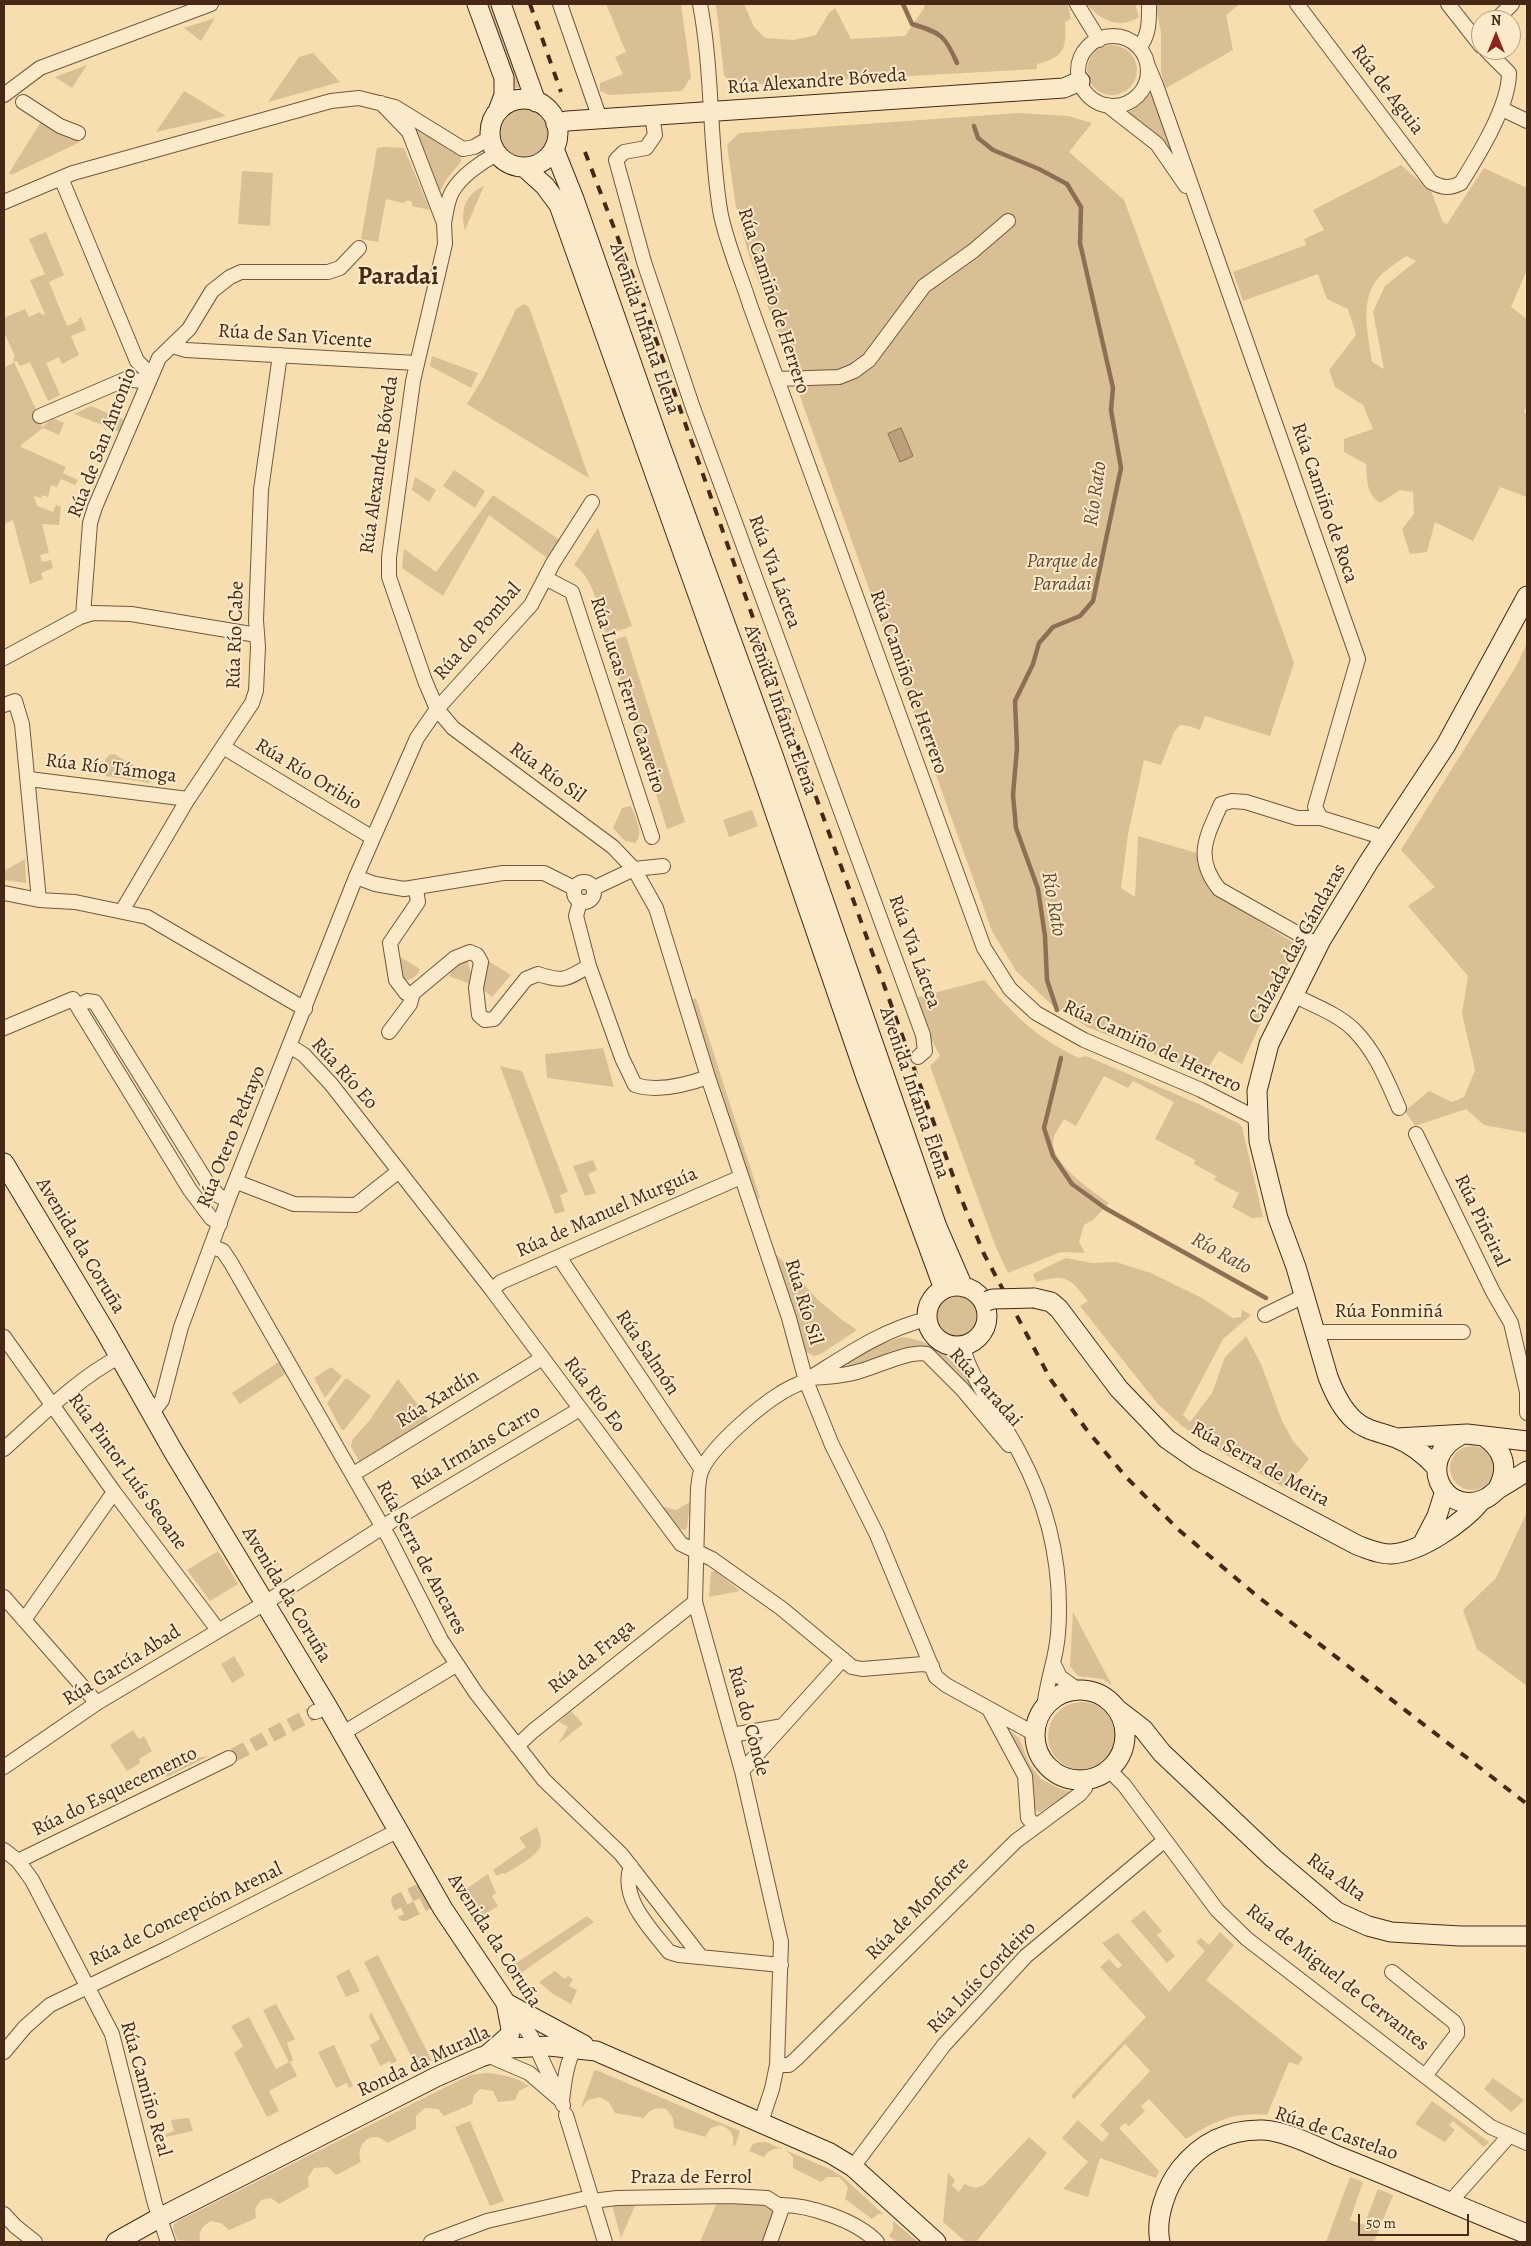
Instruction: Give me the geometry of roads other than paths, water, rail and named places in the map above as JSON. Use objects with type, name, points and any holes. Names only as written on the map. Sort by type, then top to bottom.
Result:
[{"type":"street","points":[[4,95],[40,68],[211,4]]},
{"type":"street","points":[[477,4],[504,78],[504,95],[498,111],[492,120],[494,145],[505,161],[524,167],[534,165],[543,160],[554,149],[558,134],[556,124],[545,107],[536,102],[516,100],[498,111]]},
{"type":"street","points":[[501,4],[536,102]]},
{"type":"street","points":[[560,4],[600,119]]},
{"type":"street","name":"Rúa Camiño de Herrero","points":[[700,4],[711,111],[711,143],[721,212],[750,305],[984,948],[1010,989],[1036,1013],[1084,1040],[1201,1090],[1258,1119]]},
{"type":"street","points":[[1077,4],[1099,40]]},
{"type":"street","points":[[1139,48],[1144,42],[1149,27],[1149,4]]},
{"type":"street","name":"Rúa de Aguia","points":[[1297,4],[1431,182],[1442,188],[1452,187],[1460,183],[1468,172],[1502,109]]},
{"type":"street","points":[[1448,4],[1471,30]]},
{"type":"street","points":[[1120,37],[1139,48],[1148,66],[1144,88],[1137,96],[1118,106],[1107,105],[1088,95],[1080,81],[1079,67],[1083,54],[1099,40],[1120,37]]},
{"type":"street","points":[[1496,60],[1509,73],[1509,86],[1502,109],[1527,121]]},
{"type":"street","name":"Rúa Camiño de Roca","points":[[1148,66],[1156,84],[1358,659],[1314,807],[1321,818]]},
{"type":"street","name":"Rúa Alexandre Bóveda","points":[[556,124],[567,121],[1064,88],[1080,81]]},
{"type":"street","points":[[6,199],[61,178],[331,101],[359,98],[381,102],[395,107],[463,149],[474,146],[494,145]]},
{"type":"street","points":[[23,102],[60,126],[78,132]]},
{"type":"street","name":"Rúa Alexandre Bóveda","points":[[381,102],[409,132],[444,223]]},
{"type":"street","name":"Rúa Camiño de Roca","points":[[1107,105],[1157,144],[1197,203]]},
{"type":"street","name":"Rúa Vía Láctea","points":[[652,115],[655,135],[646,148],[624,152],[616,160],[644,262],[696,418],[923,1035],[926,1051],[918,1057]]},
{"type":"street","name":"Rúa Alexandre Bóveda","points":[[437,708],[425,682],[389,577],[389,556],[399,470],[416,364],[444,257],[444,223],[451,194],[461,180],[487,159],[494,145]]},
{"type":"street","name":"Avenida Infanta Elena","points":[[554,149],[574,199],[659,442],[773,755],[937,1227],[963,1287]]},
{"type":"street","name":"Avenida Infanta Elena","points":[[524,167],[545,186],[559,205],[763,777],[866,1077],[944,1289]]},
{"type":"street","points":[[61,178],[137,361],[150,375]]},
{"type":"street","points":[[777,379],[839,377],[854,371],[869,360],[924,286],[974,251],[1008,221]]},
{"type":"street","name":"Rúa de San Antonio","points":[[83,616],[90,523],[150,375],[159,358],[189,329],[212,291],[230,277],[241,272],[254,271],[328,272],[340,268],[359,248]]},
{"type":"street","name":"Rúa de San Vicente","points":[[172,346],[186,350],[416,364]]},
{"type":"street","name":"Rúa Río Cabe","points":[[122,911],[188,799],[254,698],[257,682],[261,490],[280,355]]},
{"type":"street","points":[[40,416],[126,379],[150,375]]},
{"type":"street","name":"Rúa do Pombal","points":[[437,708],[531,605],[547,579],[553,563],[592,502]]},
{"type":"street","name":"Rúa Lucas Ferro Caaveiro","points":[[547,579],[572,592],[652,837]]},
{"type":"street","name":"Calzada das Gándaras","points":[[1396,1438],[1367,1429],[1355,1421],[1344,1410],[1328,1378],[1296,1266],[1278,1218],[1259,1141],[1257,1091],[1268,1044],[1318,945],[1446,745],[1527,596]]},
{"type":"street","points":[[4,658],[83,616],[112,612],[257,635]]},
{"type":"street","points":[[4,705],[15,701],[22,724],[29,779],[39,900]]},
{"type":"street","name":"Rúa Otero Pedrayo","points":[[152,1413],[162,1400],[181,1327],[228,1200],[237,1182],[356,877],[417,738],[437,708]]},
{"type":"street","name":"Rúa Río Sil","points":[[437,708],[453,728],[515,776],[601,837],[634,869],[656,908],[708,1077],[808,1379],[832,1445],[878,1535],[936,1677],[990,1711],[1035,1734]]},
{"type":"street","name":"Rúa Río Oribio","points":[[222,747],[373,838]]},
{"type":"street","name":"Rúa Río Támoga","points":[[29,779],[188,799]]},
{"type":"street","points":[[1318,945],[1219,888],[1207,874],[1204,856],[1208,834],[1221,804],[1232,801],[1246,802],[1297,818],[1321,818],[1385,838]]},
{"type":"street","points":[[594,888],[634,869],[663,866]]},
{"type":"street","points":[[356,877],[387,887],[416,889],[438,882],[521,872],[544,873],[574,888]]},
{"type":"street","points":[[580,902],[574,894],[574,888],[579,883],[586,882],[594,888]]},
{"type":"street","points":[[580,902],[590,900],[594,895],[594,888]]},
{"type":"street","points":[[413,993],[406,993],[396,980],[390,943],[418,902],[416,889]]},
{"type":"street","points":[[4,894],[39,900],[75,902],[147,917],[305,1009]]},
{"type":"street","points":[[580,902],[576,916],[590,966],[622,1058],[635,1084],[644,1088],[671,1086],[708,1077]]},
{"type":"street","points":[[389,1032],[410,1004],[413,993],[455,958],[470,952],[477,955],[481,962],[476,988],[479,1015],[485,1020],[494,1019],[526,978],[538,974],[565,980],[590,966]]},
{"type":"street","points":[[1293,995],[1332,1015],[1353,1030],[1380,1065],[1399,1108]]},
{"type":"street","points":[[4,1028],[73,999],[190,1190],[211,1218],[220,1224]]},
{"type":"street","points":[[78,1006],[87,1001],[95,1002],[208,1184],[219,1196],[228,1200]]},
{"type":"street","name":"Rúa Río Eo","points":[[290,1046],[304,1055],[331,1084],[492,1290],[682,1544],[712,1560],[782,1608],[852,1667],[862,1669],[923,1664],[932,1666]]},
{"type":"street","name":"Rúa Piñeiral","points":[[1416,1134],[1493,1292],[1511,1323],[1527,1392],[1527,1413]]},
{"type":"street","name":"Avenida da Coruña","points":[[4,1163],[173,1451],[344,1733],[443,1909],[536,2046],[564,2108],[605,2242]]},
{"type":"street","points":[[237,1182],[294,1204],[356,1205],[399,1171]]},
{"type":"street","name":"Rúa de Manuel Murguía","points":[[492,1290],[501,1282],[560,1258],[741,1177]]},
{"type":"street","name":"Rúa Serra de Ancares","points":[[211,1246],[223,1251],[231,1263],[383,1528],[441,1640],[476,1693],[544,1780],[607,1840],[631,1866],[701,1957]]},
{"type":"street","name":"Rúa Salmón","points":[[560,1258],[702,1470]]},
{"type":"street","points":[[953,1286],[963,1287],[973,1291],[985,1301],[987,1316],[985,1326],[980,1335],[973,1341],[953,1346],[940,1340],[930,1329],[927,1319],[930,1302],[944,1289],[953,1286]]},
{"type":"street","points":[[1265,1314],[1304,1296]]},
{"type":"street","name":"Rúa Serra de Meira","points":[[985,1301],[1034,1298],[1051,1302],[1059,1309],[1090,1352],[1136,1408],[1168,1439],[1197,1460],[1357,1545],[1376,1552],[1400,1553],[1442,1535],[1490,1495],[1527,1470]]},
{"type":"street","name":"Rúa do Conde","points":[[760,2122],[770,2096],[777,2065],[781,1942],[742,1772],[695,1602],[698,1488],[702,1470],[718,1448],[743,1422],[779,1394],[808,1379],[845,1354],[892,1329],[927,1319]]},
{"type":"street","name":"Rúa Fonmiñá","points":[[1314,1332],[1463,1332]]},
{"type":"street","name":"Rúa Pintor Luís Seoane","points":[[4,1336],[114,1492],[218,1630]]},
{"type":"street","name":"Rúa Paradai","points":[[963,1345],[967,1362],[1020,1453],[1045,1510],[1055,1552],[1059,1584],[1058,1634],[1044,1708]]},
{"type":"street","name":"Rúa do Conde","points":[[808,1379],[837,1377],[860,1372],[920,1352]]},
{"type":"street","name":"Rúa Paradai","points":[[920,1352],[927,1354],[934,1360],[963,1390],[1006,1442],[1020,1453]]},
{"type":"street","points":[[4,1449],[54,1405],[107,1363],[119,1357]]},
{"type":"street","name":"Rúa Xardín","points":[[360,1470],[536,1362]]},
{"type":"street","name":"Rúa Irmáns Carro","points":[[265,1603],[383,1528],[580,1409]]},
{"type":"street","points":[[1396,1438],[1459,1436],[1467,1434],[1527,1441]]},
{"type":"street","points":[[1459,1436],[1443,1448],[1436,1466],[1437,1476],[1445,1491],[1453,1498],[1462,1501],[1490,1495]]},
{"type":"street","name":"Rúa Serra de Meira","points":[[1485,1437],[1501,1451],[1505,1472],[1490,1495]]},
{"type":"street","points":[[1396,1438],[1423,1453],[1436,1466]]},
{"type":"street","points":[[1423,1543],[1437,1516],[1445,1491]]},
{"type":"street","points":[[24,1620],[114,1492]]},
{"type":"street","points":[[4,1597],[98,1703]]},
{"type":"street","name":"Rúa da Fraga","points":[[517,1746],[540,1724],[695,1602]]},
{"type":"street","name":"Rúa García Abad","points":[[4,1767],[98,1703],[265,1603]]},
{"type":"street","points":[[742,1772],[843,1659]]},
{"type":"street","points":[[1053,1662],[1060,1677],[1070,1686],[1078,1690],[1093,1692],[1106,1698],[1117,1709],[1125,1731],[1125,1743],[1121,1754],[1109,1770],[1087,1780],[1074,1780],[1061,1776],[1050,1769],[1036,1747],[1035,1734],[1039,1716],[1044,1708],[1053,1699],[1065,1693],[1078,1690]]},
{"type":"street","points":[[344,1733],[451,1668]]},
{"type":"street","name":"Rúa Alta","points":[[1117,1709],[1143,1729],[1162,1753],[1295,1877],[1324,1902],[1354,1921],[1376,1929],[1401,1933],[1460,1936],[1527,1936]]},
{"type":"street","points":[[990,1711],[1025,1776],[1028,1818],[1036,1826]]},
{"type":"street","points":[[732,1735],[784,1726]]},
{"type":"street","name":"Rúa Alta","points":[[1121,1754],[1133,1748],[1146,1746],[1162,1753]]},
{"type":"street","name":"Rúa do Esquecemento","points":[[18,1861],[229,1758]]},
{"type":"street","name":"Rúa de Miguel de Cervantes","points":[[1109,1770],[1124,1785],[1217,1910],[1247,1939],[1491,2127],[1527,2143]]},
{"type":"street","name":"Rúa de Monforte","points":[[777,2065],[789,2065],[796,2059],[1016,1841],[1080,1794],[1085,1788],[1087,1780]]},
{"type":"street","name":"Rúa de Concepción Arenal","points":[[4,2052],[25,2027],[50,2005],[399,1830]]},
{"type":"street","name":"Rúa Luís Cordeiro","points":[[853,2167],[944,2045],[1026,1956],[1165,1840]]},
{"type":"street","name":"Rúa Camiño Real","points":[[4,1850],[18,1861],[45,1902],[117,2046],[159,2218],[168,2242]]},
{"type":"street","points":[[631,1866],[627,1876],[633,1902],[669,1952],[679,1955],[781,1965]]},
{"type":"street","points":[[1392,1972],[1454,2022],[1457,2028],[1457,2034],[1425,2076]]},
{"type":"street","points":[[506,2003],[596,2051]]},
{"type":"street","points":[[506,2003],[511,2029],[509,2036],[487,2055],[529,2072],[564,2108]]},
{"type":"street","name":"Ronda da Muralla","points":[[116,2242],[159,2218],[436,2077],[487,2055],[511,2048],[536,2046],[596,2051],[830,2153],[853,2167],[936,2242]]},
{"type":"street","points":[[564,2108],[566,2074],[571,2054],[575,2048]]},
{"type":"street","name":"Rúa de Castelao","points":[[1160,2242],[1159,2222],[1171,2183],[1178,2172],[1199,2149],[1214,2139],[1245,2131],[1265,2130],[1283,2134],[1451,2201],[1527,2234]]},
{"type":"street","points":[[1451,2201],[1509,2136]]},
{"type":"street","name":"Praza de Ferrol","points":[[431,2242],[487,2221],[592,2199],[730,2196],[767,2198],[778,2205],[795,2205],[841,2219],[876,2242]]},
{"type":"street","points":[[770,2242],[780,2217],[778,2205]]},
{"type":"street","points":[[4,2214],[15,2226],[35,2242]]},
{"type":"waterway","name":"Río Rato","points":[[903,4],[912,24],[941,36],[949,46],[957,63]]},
{"type":"waterway","name":"Río Rato","points":[[974,126],[978,138],[993,150],[1039,169],[1067,184],[1081,207],[1080,243],[1113,388],[1111,410],[1121,468],[1093,601],[1080,616],[1053,627],[1039,643],[1033,664],[1015,701],[1017,748],[1013,795],[1016,828],[1038,889],[1045,936],[1047,980],[1057,1010]]},
{"type":"waterway","name":"Río Rato","points":[[1061,1058],[1044,1128],[1053,1156],[1072,1184],[1105,1208],[1266,1298]]},
{"type":"tunnel","points":[[234,1755],[315,1712]]},
{"type":"tunnel","points":[[423,1889],[398,1901],[404,1914],[430,1901]]},
{"type":"railway","points":[[530,4],[561,92]]},
{"type":"railway","points":[[585,152],[647,314],[803,761],[961,1198],[984,1254],[1051,1380],[1086,1429],[1126,1477],[1180,1531],[1257,1596],[1527,1804]]},
{"type":"district","name":"Paradai","points":[[398,278]]},
{"type":"park label","name":"Parque de Paradai","points":[[1062,574]]}]
